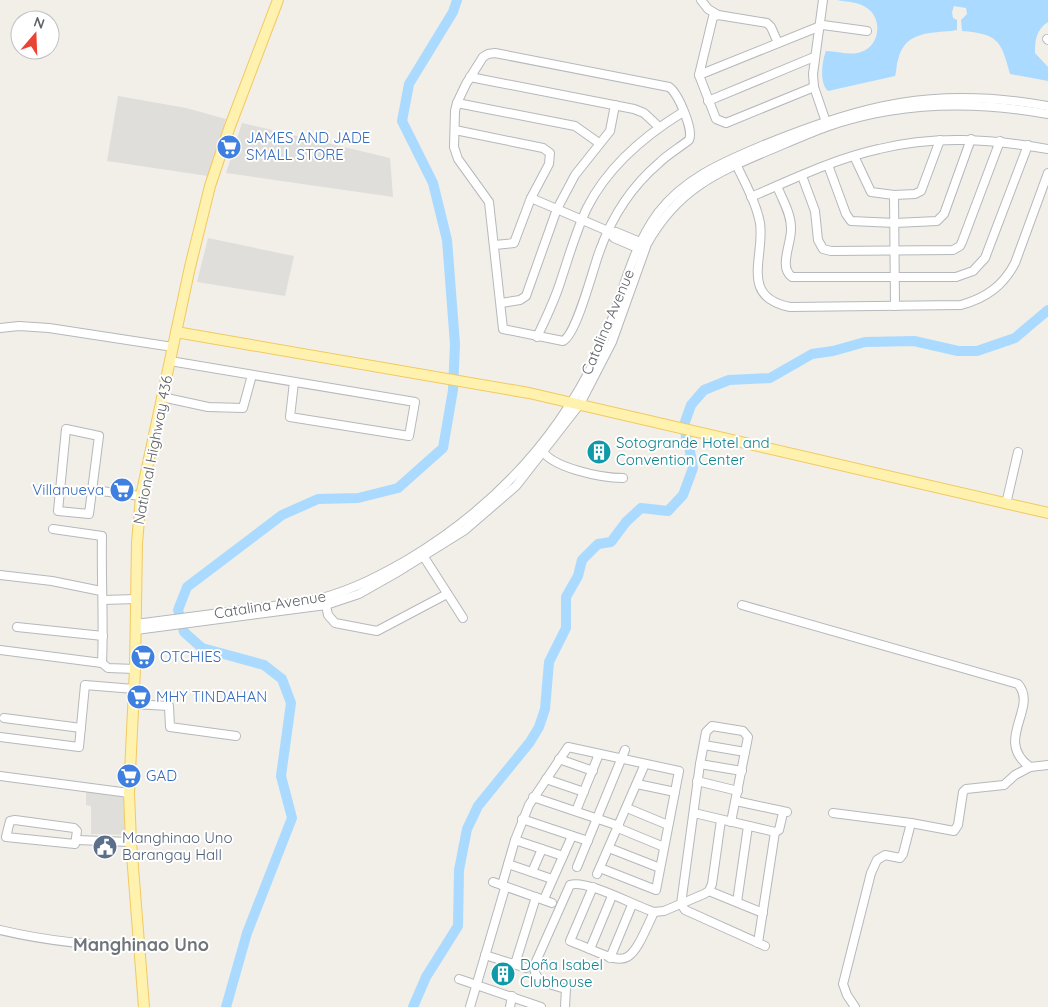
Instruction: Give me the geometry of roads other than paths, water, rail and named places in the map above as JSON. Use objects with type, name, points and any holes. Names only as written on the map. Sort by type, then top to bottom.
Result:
[{"type":"main road","name":"National Highway 436","points":[[144,1007],[129,792],[135,670],[137,543],[141,496],[210,186],[229,129],[278,0]]},
{"type":"main road","points":[[176,332],[575,403],[1048,513]]},
{"type":"street","points":[[700,0],[708,9],[718,14],[767,23],[772,27],[778,43]]},
{"type":"street","points":[[823,0],[814,57],[814,87],[826,124]]},
{"type":"street","points":[[718,14],[712,17],[709,24],[699,75],[716,119],[726,124],[814,87]]},
{"type":"street","points":[[699,75],[819,26],[828,25],[867,31]]},
{"type":"street","points":[[495,53],[666,86],[674,91],[691,130],[689,140],[658,163],[636,186],[620,209],[608,231],[568,338],[560,341],[502,329],[501,303],[489,202],[458,159],[454,147],[457,103],[483,57],[495,53]]},
{"type":"street","points":[[708,101],[814,57]]},
{"type":"street","points":[[470,78],[640,111],[658,127]]},
{"type":"street","name":"Catalina Avenue","points":[[136,627],[325,602],[359,594],[422,554],[465,530],[501,500],[542,449],[575,403],[612,342],[642,247],[664,216],[688,192],[735,161],[868,108],[930,98],[995,98],[1048,106]]},
{"type":"street","points":[[457,103],[574,126],[599,143]]},
{"type":"street","points":[[501,303],[520,300],[526,296],[557,209],[575,175],[610,131],[615,105]]},
{"type":"street","name":"Catalina Avenue","points":[[826,124],[931,106],[996,106],[1048,114]]},
{"type":"street","points":[[537,337],[554,300],[582,220],[596,193],[614,168],[658,127],[683,112]]},
{"type":"street","points":[[454,130],[547,150],[550,160],[531,198],[514,242],[495,245]]},
{"type":"street","points":[[751,197],[828,165],[854,156],[899,145],[940,140],[971,139],[1000,141],[1048,149]]},
{"type":"street","points":[[828,165],[848,220],[853,222],[895,223],[937,221],[942,218],[971,139]]},
{"type":"street","points":[[854,156],[868,190],[878,194],[915,194],[921,191],[940,140]]},
{"type":"street","points":[[802,176],[815,211],[818,240],[823,249],[831,251],[953,250],[960,246],[1000,141]]},
{"type":"street","points":[[777,186],[790,221],[791,236],[785,266],[790,275],[800,278],[956,277],[973,271],[982,263],[990,248],[1028,145]]},
{"type":"street","points":[[735,161],[758,214],[760,231],[756,271],[760,286],[774,302],[790,307],[961,305],[982,298],[995,290],[1008,276],[1016,263],[1045,192],[1048,174]]},
{"type":"street","points":[[894,195],[895,306]]},
{"type":"street","points":[[531,198],[608,231],[616,232],[642,247]]},
{"type":"street","points":[[0,328],[19,326],[49,328],[173,347]]},
{"type":"street","points":[[170,361],[415,402],[409,436],[290,417],[294,382]]},
{"type":"street","points":[[162,396],[208,407],[243,408],[252,375]]},
{"type":"street","points":[[66,428],[99,436],[93,490],[90,514],[58,511],[66,428]]},
{"type":"street","points":[[542,449],[584,473],[623,478]]},
{"type":"street","points":[[1006,504],[1018,452]]},
{"type":"street","points":[[93,490],[141,496]]},
{"type":"street","points":[[53,529],[102,536],[102,663]]},
{"type":"street","points":[[422,554],[463,618]]},
{"type":"street","points":[[0,575],[52,581],[101,591]]},
{"type":"street","points":[[325,602],[328,615],[335,623],[377,631],[447,594]]},
{"type":"street","points":[[103,600],[136,599]]},
{"type":"street","points":[[742,605],[1018,684],[1023,694],[1023,703],[1014,747],[1020,759],[1030,767]]},
{"type":"street","points":[[17,627],[103,636]]},
{"type":"street","points":[[0,650],[102,663],[108,668],[135,670]]},
{"type":"street","points":[[0,737],[79,747],[85,685],[134,689]]},
{"type":"street","points":[[133,704],[169,706],[170,727],[236,736]]},
{"type":"street","points":[[4,718],[81,728]]},
{"type":"street","points":[[731,822],[742,771],[747,734],[733,729],[712,726],[708,728],[700,764],[681,904],[685,910],[762,944],[763,914],[775,832],[779,830],[785,812],[736,801]]},
{"type":"street","points":[[704,745],[745,752]]},
{"type":"street","points":[[470,1007],[486,955],[508,864],[522,819],[533,797],[568,747],[679,771],[656,890],[599,871],[646,764]]},
{"type":"street","points":[[577,867],[625,750]]},
{"type":"street","points":[[576,812],[599,754]]},
{"type":"street","points":[[1015,775],[1020,759]]},
{"type":"street","points":[[559,760],[593,772]]},
{"type":"street","points":[[700,764],[742,771]]},
{"type":"street","points":[[833,813],[911,823],[954,831],[958,825],[963,792],[970,788],[1004,785],[1015,775],[1030,767],[1048,765]]},
{"type":"street","points":[[0,776],[129,792]]},
{"type":"street","points":[[546,779],[584,792]]},
{"type":"street","points":[[697,782],[738,791]]},
{"type":"street","points":[[638,784],[675,792]]},
{"type":"street","points":[[533,797],[598,818],[664,846]]},
{"type":"street","points":[[627,808],[668,825]]},
{"type":"street","points":[[694,813],[775,832]]},
{"type":"street","points":[[522,819],[588,841]]},
{"type":"street","points":[[15,820],[74,828],[77,831],[76,840],[74,846],[6,837],[10,821],[15,820]]},
{"type":"street","points":[[709,891],[721,820]]},
{"type":"street","points":[[855,1007],[847,995],[843,984],[871,873],[881,857],[900,858],[903,854],[911,823]]},
{"type":"street","points":[[737,902],[748,826]]},
{"type":"street","points":[[515,964],[540,898],[552,880],[572,836]]},
{"type":"street","points":[[76,840],[131,842]]},
{"type":"street","points":[[515,840],[563,856]]},
{"type":"street","points":[[609,848],[660,868]]},
{"type":"street","points":[[532,872],[542,849]]},
{"type":"street","points":[[508,864],[552,880]]},
{"type":"street","points":[[493,882],[552,903]]},
{"type":"street","points":[[565,1007],[566,989],[538,980],[534,974],[534,966],[570,885],[576,883],[593,887],[632,905],[654,912],[681,904],[709,891],[763,914]]},
{"type":"street","points":[[593,887],[570,941],[610,958],[625,960],[633,954],[654,912]]},
{"type":"street","points":[[590,949],[612,896]]},
{"type":"street","points":[[610,958],[632,905]]},
{"type":"street","points":[[0,930],[32,938],[94,946],[140,946]]},
{"type":"street","points":[[486,955],[526,968]]},
{"type":"street","points":[[459,979],[541,1007]]},
{"type":"street","points":[[510,1007],[512,996]]},
{"type":"water","points":[[837,0],[1048,0],[1048,22],[1041,28],[1037,36],[1035,53],[1048,67],[1048,81],[1010,74],[1004,53],[996,41],[983,34],[962,31],[961,20],[967,14],[966,8],[954,6],[952,12],[953,18],[957,20],[957,30],[930,33],[913,38],[902,50],[897,62],[895,76],[828,91],[822,77],[823,60],[826,51],[861,52],[872,44],[877,32],[875,19],[867,8],[857,3]]},
{"type":"waterway","points":[[226,1007],[247,933],[292,818],[281,776],[291,703],[282,679],[264,665],[202,648],[184,632],[178,610],[187,587],[282,515],[318,499],[358,498],[398,488],[443,448],[453,390],[455,344],[447,240],[433,183],[402,121],[409,84],[453,12],[457,0]]},
{"type":"waterway","points":[[413,1007],[426,977],[458,926],[459,870],[467,829],[478,806],[530,742],[539,727],[545,709],[549,662],[566,628],[566,597],[578,576],[582,560],[598,544],[611,542],[626,522],[641,508],[668,511],[683,495],[693,468],[686,438],[685,422],[691,405],[704,390],[729,380],[770,378],[812,354],[833,351],[865,342],[914,341],[958,351],[977,351],[1015,338],[1048,310]]},
{"type":"place","name":"JAMES AND JADE SMALL STORE","points":[[229,147]]},
{"type":"place","name":"Sotogrande Hotel and Convention Center","points":[[599,452]]},
{"type":"place","name":"Villanueva","points":[[122,490]]},
{"type":"place","name":"OTCHIES","points":[[143,657]]},
{"type":"place","name":"MHY TINDAHAN","points":[[139,697]]},
{"type":"place","name":"GAD","points":[[129,776]]},
{"type":"place","name":"Manghinao Uno Barangay Hall","points":[[105,847]]},
{"type":"place","name":"Doña Isabel Clubhouse","points":[[503,974]]},
{"type":"district","name":"Manghinao Uno","points":[[141,945]]}]
